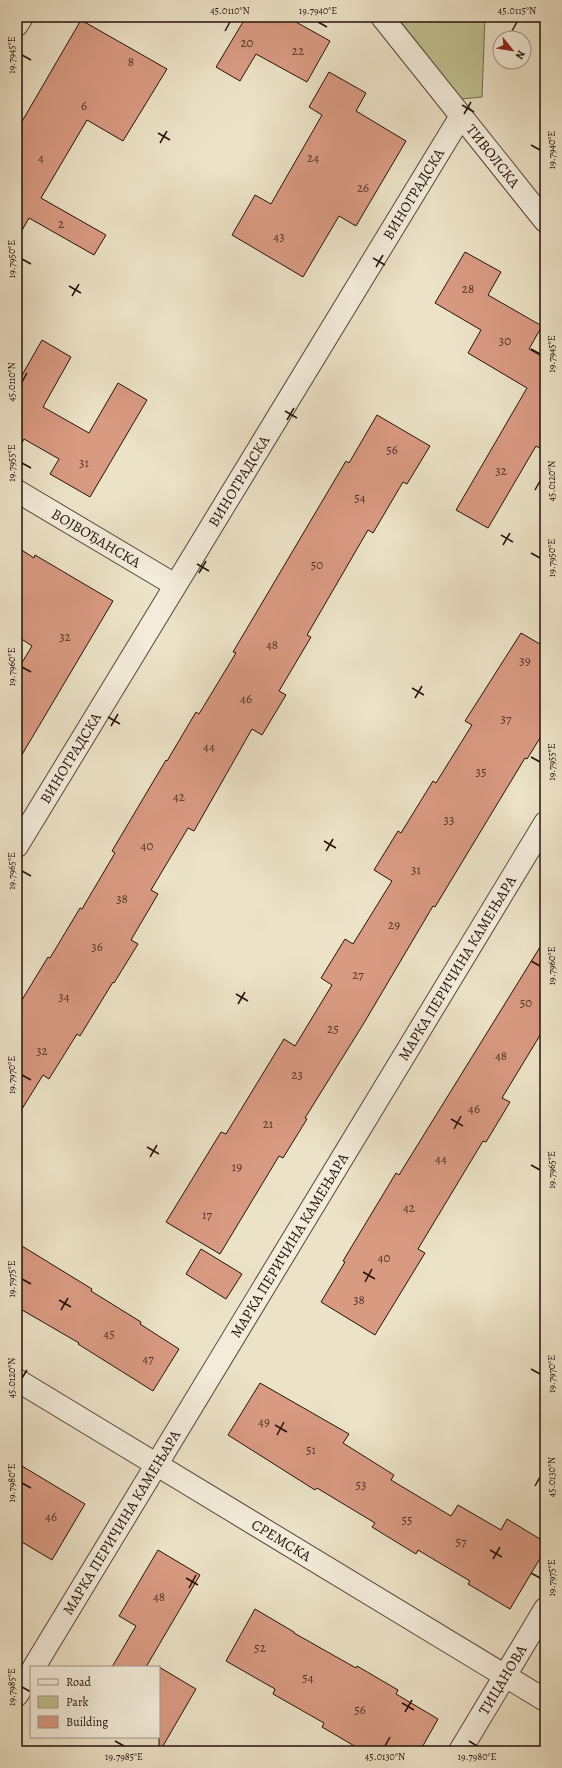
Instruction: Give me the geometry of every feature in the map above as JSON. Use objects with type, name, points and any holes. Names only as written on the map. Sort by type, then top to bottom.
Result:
[{"type":"street","points":[[17,25],[22,17]]},
{"type":"street","name":"ТИВОЛСКА","points":[[382,17],[545,221]]},
{"type":"street","name":"ВИНОГРАДСКА","points":[[17,846],[461,116]]},
{"type":"street","name":"ВОЈВОЂАНСКА","points":[[17,491],[175,585]]},
{"type":"street","name":"МАРКА ПЕРИЧИНА КАМЕЊАРА","points":[[35,1666],[545,823]]},
{"type":"street","name":"СРЕМСКА","points":[[17,1380],[545,1700]]},
{"type":"street","name":"ТИЦАНОВА","points":[[460,1751],[545,1609]]},
{"type":"street","points":[[17,1695],[30,1674]]},
{"type":"green space","points":[[397,17],[485,17],[482,97],[461,99]]},
{"type":"building","points":[[246,17],[287,17],[330,41],[307,82],[256,54],[240,81],[216,67]]},
{"type":"building","points":[[81,20],[167,69],[123,141],[87,120],[41,198],[106,235],[94,255],[29,218],[17,239],[17,130]]},
{"type":"building","points":[[329,72],[366,93],[356,111],[406,141],[356,226],[339,216],[303,277],[232,235],[255,195],[271,204],[322,115],[309,107]]},
{"type":"building","points":[[465,252],[501,272],[488,295],[542,326],[529,349],[545,358],[545,451],[536,446],[488,528],[456,510],[527,388],[468,353],[481,330],[435,303]]},
{"type":"building","points":[[42,340],[71,357],[43,407],[89,433],[118,383],[147,400],[90,497],[50,474],[59,459],[24,439],[17,452],[17,384]]},
{"type":"building","points":[[377,415],[430,446],[407,484],[403,482],[373,533],[368,530],[307,635],[311,637],[279,691],[286,695],[262,735],[252,729],[194,831],[188,828],[151,890],[158,894],[131,940],[138,944],[114,983],[113,982],[80,1036],[77,1034],[49,1079],[43,1075],[17,1117],[17,1008],[48,957],[50,958],[80,908],[82,909],[115,853],[112,851],[166,760],[167,761],[196,712],[199,714],[236,653],[233,652],[346,461],[349,463]]},
{"type":"building","points":[[17,547],[34,558],[35,555],[113,601],[17,763],[17,671],[32,646],[17,636]]},
{"type":"building","points":[[521,633],[545,647],[545,730],[527,759],[525,758],[435,907],[433,906],[364,1023],[305,1118],[307,1119],[283,1158],[279,1156],[220,1254],[166,1222],[221,1132],[226,1134],[284,1039],[295,1046],[332,985],[321,978],[345,939],[353,944],[392,881],[374,870],[398,831],[401,833],[433,781],[436,783],[472,725],[465,721]]},
{"type":"building","points":[[545,939],[545,1027],[502,1098],[510,1102],[486,1142],[483,1141],[418,1249],[425,1253],[375,1335],[321,1302],[345,1262],[343,1261],[396,1173],[399,1175]]},
{"type":"building","points":[[17,1243],[92,1289],[91,1291],[141,1322],[140,1324],[179,1349],[153,1391],[78,1344],[79,1343],[17,1307]]},
{"type":"building","points":[[201,1249],[242,1274],[226,1299],[186,1274]]},
{"type":"building","points":[[260,1383],[349,1434],[343,1443],[394,1475],[391,1480],[451,1516],[458,1505],[501,1530],[507,1519],[545,1542],[545,1550],[510,1609],[468,1584],[470,1581],[418,1550],[416,1554],[372,1527],[375,1523],[317,1488],[315,1490],[228,1435]]},
{"type":"building","points":[[17,1463],[85,1504],[52,1560],[17,1539]]},
{"type":"building","points":[[158,1550],[200,1575],[147,1666],[113,1666],[136,1626],[119,1616]]},
{"type":"building","points":[[255,1609],[294,1633],[356,1668],[357,1666],[398,1690],[396,1694],[438,1719],[420,1751],[363,1751],[322,1727],[324,1723],[273,1694],[275,1689],[226,1661]]},
{"type":"building","points":[[160,1668],[196,1689],[159,1751],[160,1738]]}]
